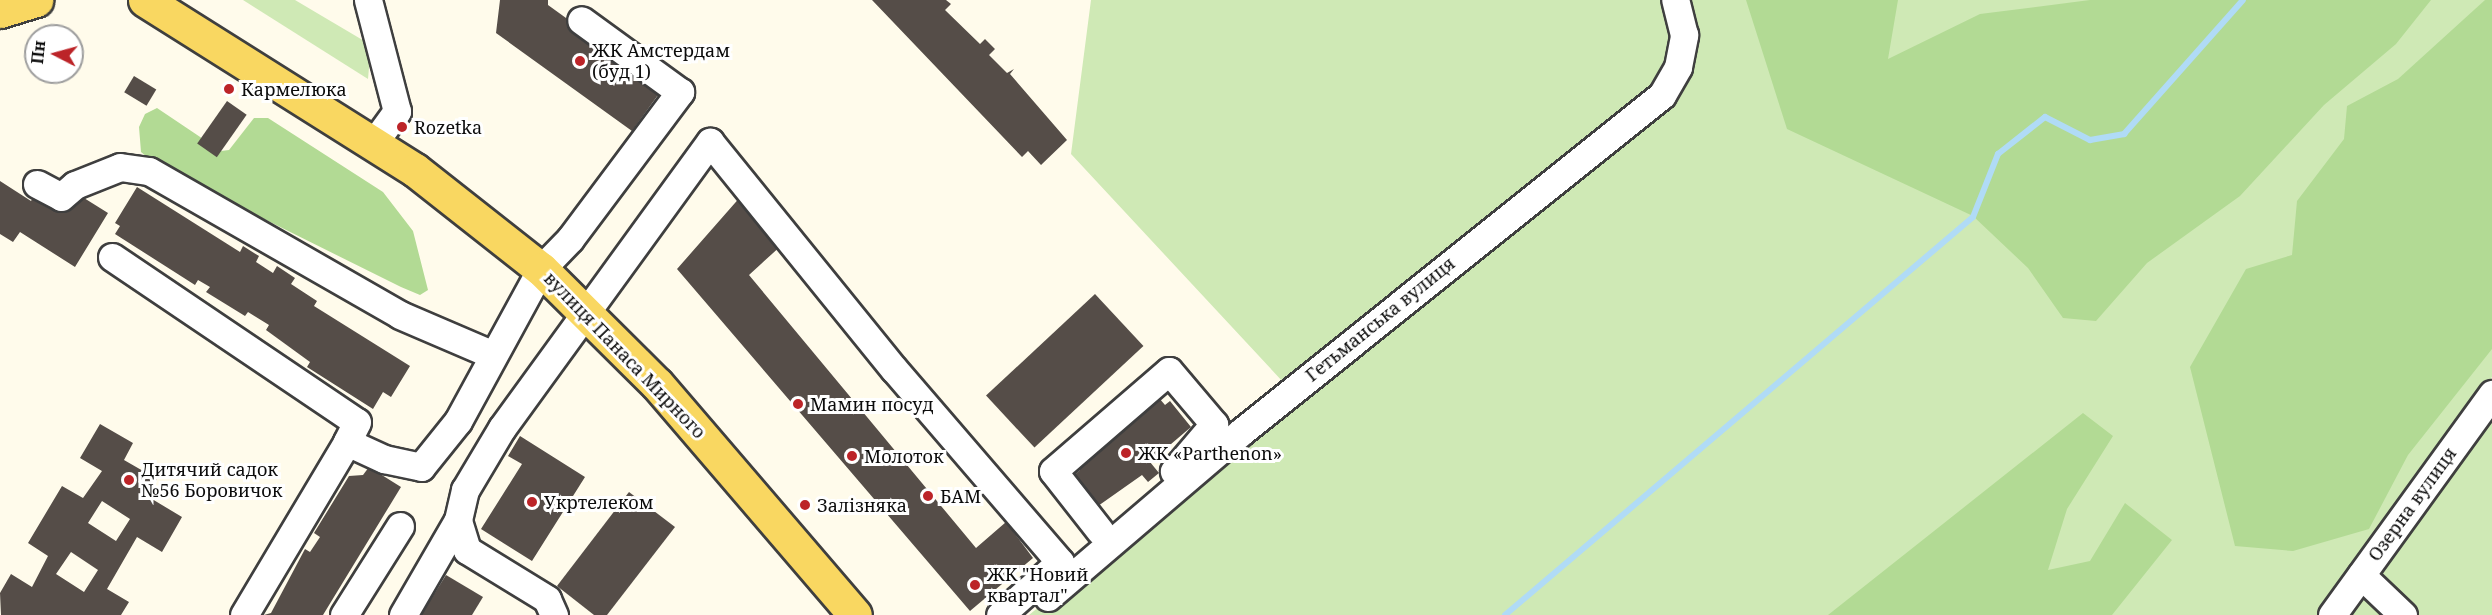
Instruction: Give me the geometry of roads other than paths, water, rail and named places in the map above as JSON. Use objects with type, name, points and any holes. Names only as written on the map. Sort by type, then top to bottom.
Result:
[{"type":"main road","name":"вулиця Панаса Мирного","points":[[145,0],[374,143],[542,269],[588,311],[851,614]]},
{"type":"street","name":"Гетьманська вулиця","points":[[1027,615],[1241,432],[1662,95],[1678,67],[1684,35],[1675,0]]},
{"type":"street","points":[[364,1],[385,48],[397,111],[374,143]]},
{"type":"street","points":[[348,442],[384,459],[421,466],[458,422],[491,354],[542,269],[570,239],[680,92],[581,20]]},
{"type":"street","points":[[403,615],[458,520],[465,490],[502,428],[710,142],[894,369],[1060,562]]},
{"type":"street","points":[[37,184],[61,197],[75,185],[120,167],[149,171],[400,315],[491,354]]},
{"type":"street","points":[[112,257],[357,422],[348,442],[244,615]]},
{"type":"street","points":[[1000,615],[1060,562],[1158,490],[1214,424],[1169,371],[1053,471],[1100,531]]},
{"type":"street","name":"Озерна вулиця","points":[[2332,615],[2492,394]]},
{"type":"street","points":[[458,520],[467,550],[547,599],[554,615]]},
{"type":"street","points":[[344,615],[400,526]]},
{"type":"street","points":[[2361,575],[2403,615]]},
{"type":"waterway","points":[[1505,615],[1973,217],[1998,154],[2045,117],[2090,140],[2124,134],[2243,0]]},
{"type":"place","name":"ЖК Амстердам (буд 1)","points":[[580,61]]},
{"type":"place","name":"Кармелюка","points":[[229,89]]},
{"type":"place","name":"Rozetka","points":[[402,127]]},
{"type":"place","name":"Мамин посуд","points":[[798,404]]},
{"type":"place","name":"ЖК «Parthenon»","points":[[1126,453]]},
{"type":"place","name":"Молоток","points":[[852,456]]},
{"type":"place","name":"Дитячий садок №56 Боровичок","points":[[129,480]]},
{"type":"place","name":"БАМ","points":[[928,496]]},
{"type":"place","name":"Укртелеком","points":[[532,502]]},
{"type":"place","name":"Залізняка","points":[[805,505]]},
{"type":"place","name":"ЖК \"Новий квартал\"","points":[[975,585]]}]
